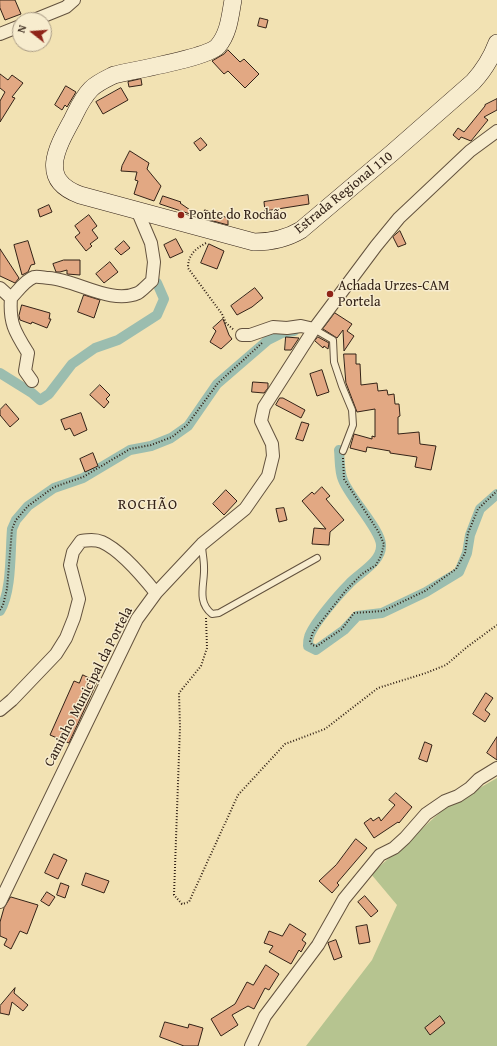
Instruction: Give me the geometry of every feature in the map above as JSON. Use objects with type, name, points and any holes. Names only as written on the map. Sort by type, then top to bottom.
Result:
[{"type":"main road","name":"Estrada Regional 110","points":[[233,0],[227,30],[217,47],[209,52],[194,57],[114,75],[103,80],[88,92],[60,142],[54,160],[54,170],[60,184],[71,192],[80,195],[223,234],[254,242],[275,241],[290,236],[301,230],[473,82],[483,72],[491,59],[497,43]]},
{"type":"street","points":[[52,13],[66,7],[74,0]]},
{"type":"street","points":[[0,34],[12,29]]},
{"type":"street","name":"Caminho Municipal da Portela","points":[[0,902],[137,619],[156,593],[202,544],[245,509],[268,476],[273,456],[272,444],[263,428],[261,421],[262,413],[264,407],[314,329],[398,218],[470,151],[497,132]]},
{"type":"street","points":[[11,298],[34,277],[54,278],[72,282],[109,295],[129,295],[139,292],[152,281],[154,262],[151,243],[137,210]]},
{"type":"street","points":[[0,288],[11,298],[12,322],[17,335],[28,353],[25,371],[32,381]]},
{"type":"street","points":[[242,335],[250,335],[273,327],[287,328],[301,326],[314,329]]},
{"type":"street","points":[[0,710],[12,700],[56,654],[66,638],[74,618],[79,599],[70,565],[73,552],[81,542],[92,540],[102,542],[114,548],[141,574],[156,593]]},
{"type":"street","points":[[251,1046],[265,1016],[318,945],[344,899],[380,855],[394,848],[426,814],[445,801],[458,796],[470,788],[479,779],[497,768]]},
{"type":"lane","points":[[314,329],[333,340],[334,362],[352,410],[352,425],[343,451]]},
{"type":"lane","points":[[202,544],[204,567],[201,599],[206,609],[212,614],[219,613],[317,558]]},
{"type":"path","points":[[223,234],[197,248],[188,260],[188,268],[222,314],[226,323],[242,335]]},
{"type":"path","points":[[0,610],[3,605],[7,589],[12,529],[16,520],[28,506],[54,488],[83,477],[130,449],[151,445],[172,437],[187,425],[218,383],[267,338]]},
{"type":"path","points":[[343,451],[344,479],[378,531],[384,544],[381,556],[376,565],[362,574],[347,589],[313,632],[310,641],[312,645],[318,646],[342,629],[354,613],[383,611],[425,591],[456,569],[465,553],[468,533],[478,509],[497,491]]},
{"type":"path","points":[[206,609],[207,648],[201,666],[179,693],[180,727],[174,895],[182,904],[189,902],[238,795],[285,744],[325,729],[378,688],[446,665],[467,647],[497,625]]},
{"type":"green space","points":[[497,778],[497,1046],[306,1046],[372,960],[397,905],[371,874],[445,808]]},
{"type":"building","points":[[0,0],[15,0],[20,12],[12,12],[12,17],[5,20],[0,8]]},
{"type":"building","points":[[260,18],[268,20],[266,28],[258,26]]},
{"type":"building","points":[[228,50],[240,62],[244,59],[259,74],[245,88],[228,71],[224,74],[212,61]]},
{"type":"building","points":[[0,74],[8,80],[12,75],[23,83],[12,97],[15,98],[0,122],[0,101],[5,92],[0,88]]},
{"type":"building","points":[[141,79],[142,85],[129,87],[128,82]]},
{"type":"building","points":[[66,86],[76,92],[67,107],[65,105],[62,110],[55,105]]},
{"type":"building","points":[[121,88],[128,100],[103,114],[96,102]]},
{"type":"building","points":[[497,99],[497,110],[484,117],[488,120],[471,141],[461,137],[459,140],[453,135],[458,128],[464,132],[485,105]]},
{"type":"building","points":[[201,138],[207,145],[200,151],[194,143]]},
{"type":"building","points":[[130,151],[149,163],[147,169],[161,186],[154,201],[134,194],[138,181],[135,180],[137,172],[121,171]]},
{"type":"building","points":[[308,195],[309,204],[265,211],[264,202]]},
{"type":"building","points":[[163,196],[181,202],[180,203],[193,212],[193,215],[160,204]]},
{"type":"building","points":[[49,205],[52,212],[40,217],[38,210]]},
{"type":"building","points":[[205,210],[228,218],[228,225],[202,218]]},
{"type":"building","points":[[89,215],[97,226],[92,230],[98,238],[90,244],[92,246],[86,251],[75,237],[80,233],[75,226]]},
{"type":"building","points":[[400,231],[406,244],[398,247],[393,237]]},
{"type":"building","points":[[176,239],[183,252],[170,258],[164,245]]},
{"type":"building","points":[[28,241],[35,264],[31,265],[28,272],[22,275],[14,245]]},
{"type":"building","points":[[124,241],[130,248],[121,255],[115,249]]},
{"type":"building","points":[[209,244],[224,251],[217,269],[201,263]]},
{"type":"building","points":[[0,249],[19,278],[15,283],[0,276]]},
{"type":"building","points":[[64,260],[80,260],[80,275],[67,274],[67,270],[56,272],[53,264]]},
{"type":"building","points":[[110,262],[118,272],[104,283],[96,274]]},
{"type":"building","points":[[255,288],[263,298],[252,307],[237,315],[231,306]]},
{"type":"building","points":[[84,295],[100,300],[94,318],[78,312]]},
{"type":"building","points":[[22,305],[50,313],[49,319],[51,319],[47,328],[32,322],[31,324],[20,320],[19,316]]},
{"type":"building","points":[[335,313],[352,324],[347,331],[354,336],[344,351],[343,330],[337,338],[323,329]]},
{"type":"building","points":[[223,319],[232,339],[221,349],[210,342],[216,331],[213,328]]},
{"type":"building","points":[[286,337],[299,338],[291,350],[285,350]]},
{"type":"building","points":[[318,337],[329,343],[328,349],[324,346],[323,348],[315,341]]},
{"type":"building","points":[[344,354],[356,354],[356,364],[360,364],[361,385],[377,383],[378,391],[387,390],[388,395],[394,394],[395,404],[399,404],[400,416],[398,417],[398,434],[419,432],[420,444],[436,446],[431,470],[415,467],[417,457],[390,453],[390,451],[367,447],[366,452],[350,448],[354,434],[372,439],[372,436],[375,437],[375,409],[357,412],[346,383]]},
{"type":"building","points":[[322,370],[329,392],[317,396],[310,374]]},
{"type":"building","points":[[253,382],[268,383],[268,388],[264,393],[252,392]]},
{"type":"building","points":[[100,385],[110,395],[106,399],[109,402],[104,408],[90,395]]},
{"type":"building","points":[[280,398],[283,398],[305,410],[301,418],[276,405]]},
{"type":"building","points":[[6,404],[19,419],[10,427],[0,415],[0,410]]},
{"type":"building","points":[[81,413],[87,430],[74,436],[70,428],[65,430],[61,420]]},
{"type":"building","points":[[302,422],[309,424],[303,441],[296,439]]},
{"type":"building","points":[[93,453],[98,466],[85,472],[80,459]]},
{"type":"building","points":[[322,487],[330,496],[326,499],[344,520],[330,532],[329,545],[312,544],[314,528],[326,529],[302,501],[312,492],[314,494]]},
{"type":"building","points":[[226,490],[237,501],[224,515],[213,504]]},
{"type":"building","points":[[284,508],[287,520],[279,522],[276,509]]},
{"type":"building","points":[[83,675],[97,682],[69,743],[50,735],[74,681],[79,683]]},
{"type":"building","points":[[486,693],[493,698],[485,710],[490,714],[485,722],[473,714]]},
{"type":"building","points":[[497,737],[497,760],[487,753]]},
{"type":"building","points":[[425,742],[432,745],[427,762],[419,759]]},
{"type":"building","points":[[396,793],[412,807],[399,823],[398,822],[374,838],[364,823],[371,818],[373,821],[379,817],[381,821],[395,805],[389,800]]},
{"type":"building","points":[[356,839],[367,848],[337,883],[339,885],[332,893],[319,881],[336,865]]},
{"type":"building","points":[[54,854],[67,860],[58,879],[45,873]]},
{"type":"building","points":[[86,873],[109,881],[104,893],[82,885]]},
{"type":"building","points":[[61,883],[69,886],[65,898],[57,895]]},
{"type":"building","points":[[47,892],[55,897],[49,906],[41,901]]},
{"type":"building","points":[[365,896],[378,911],[371,917],[358,902]]},
{"type":"building","points":[[11,897],[38,905],[27,934],[20,931],[11,949],[4,945],[7,939],[0,936],[0,922],[4,908]]},
{"type":"building","points":[[290,924],[306,934],[302,940],[306,943],[301,952],[299,950],[291,964],[269,952],[273,946],[264,943],[269,931],[282,936]]},
{"type":"building","points":[[367,925],[370,942],[359,944],[356,927]]},
{"type":"building","points":[[336,940],[342,957],[334,960],[328,943]]},
{"type":"building","points":[[266,965],[279,974],[269,990],[265,988],[254,1009],[248,1006],[232,1015],[238,1025],[221,1036],[211,1019],[235,1004],[247,982],[253,985]]},
{"type":"building","points":[[15,988],[14,993],[28,1005],[23,1011],[12,1002],[9,1015],[0,1013],[0,1006]]},
{"type":"building","points":[[440,1016],[445,1023],[430,1035],[425,1028]]},
{"type":"building","points":[[165,1022],[188,1028],[189,1024],[203,1028],[198,1046],[184,1046],[160,1037]]},
{"type":"waterway","points":[[0,373],[32,393],[40,400],[49,394],[72,364],[95,348],[118,340],[157,315],[164,299],[157,283]]},
{"type":"waterway","points":[[0,611],[4,603],[9,582],[12,529],[16,520],[28,506],[54,488],[83,478],[130,450],[151,446],[171,438],[188,426],[217,384],[268,340],[282,333],[294,331]]},
{"type":"waterway","points":[[339,450],[340,469],[343,480],[376,531],[381,545],[378,557],[374,562],[353,580],[327,609],[311,631],[308,646],[316,650],[344,630],[357,616],[382,613],[426,592],[459,572],[467,553],[470,535],[480,509],[497,494]]},
{"type":"place","name":"Ponte do Rochão","points":[[181,215]]},
{"type":"place","name":"Achada Urzes-CAM Portela","points":[[330,294]]},
{"type":"district","name":"ROCHÃO","points":[[148,505]]}]
